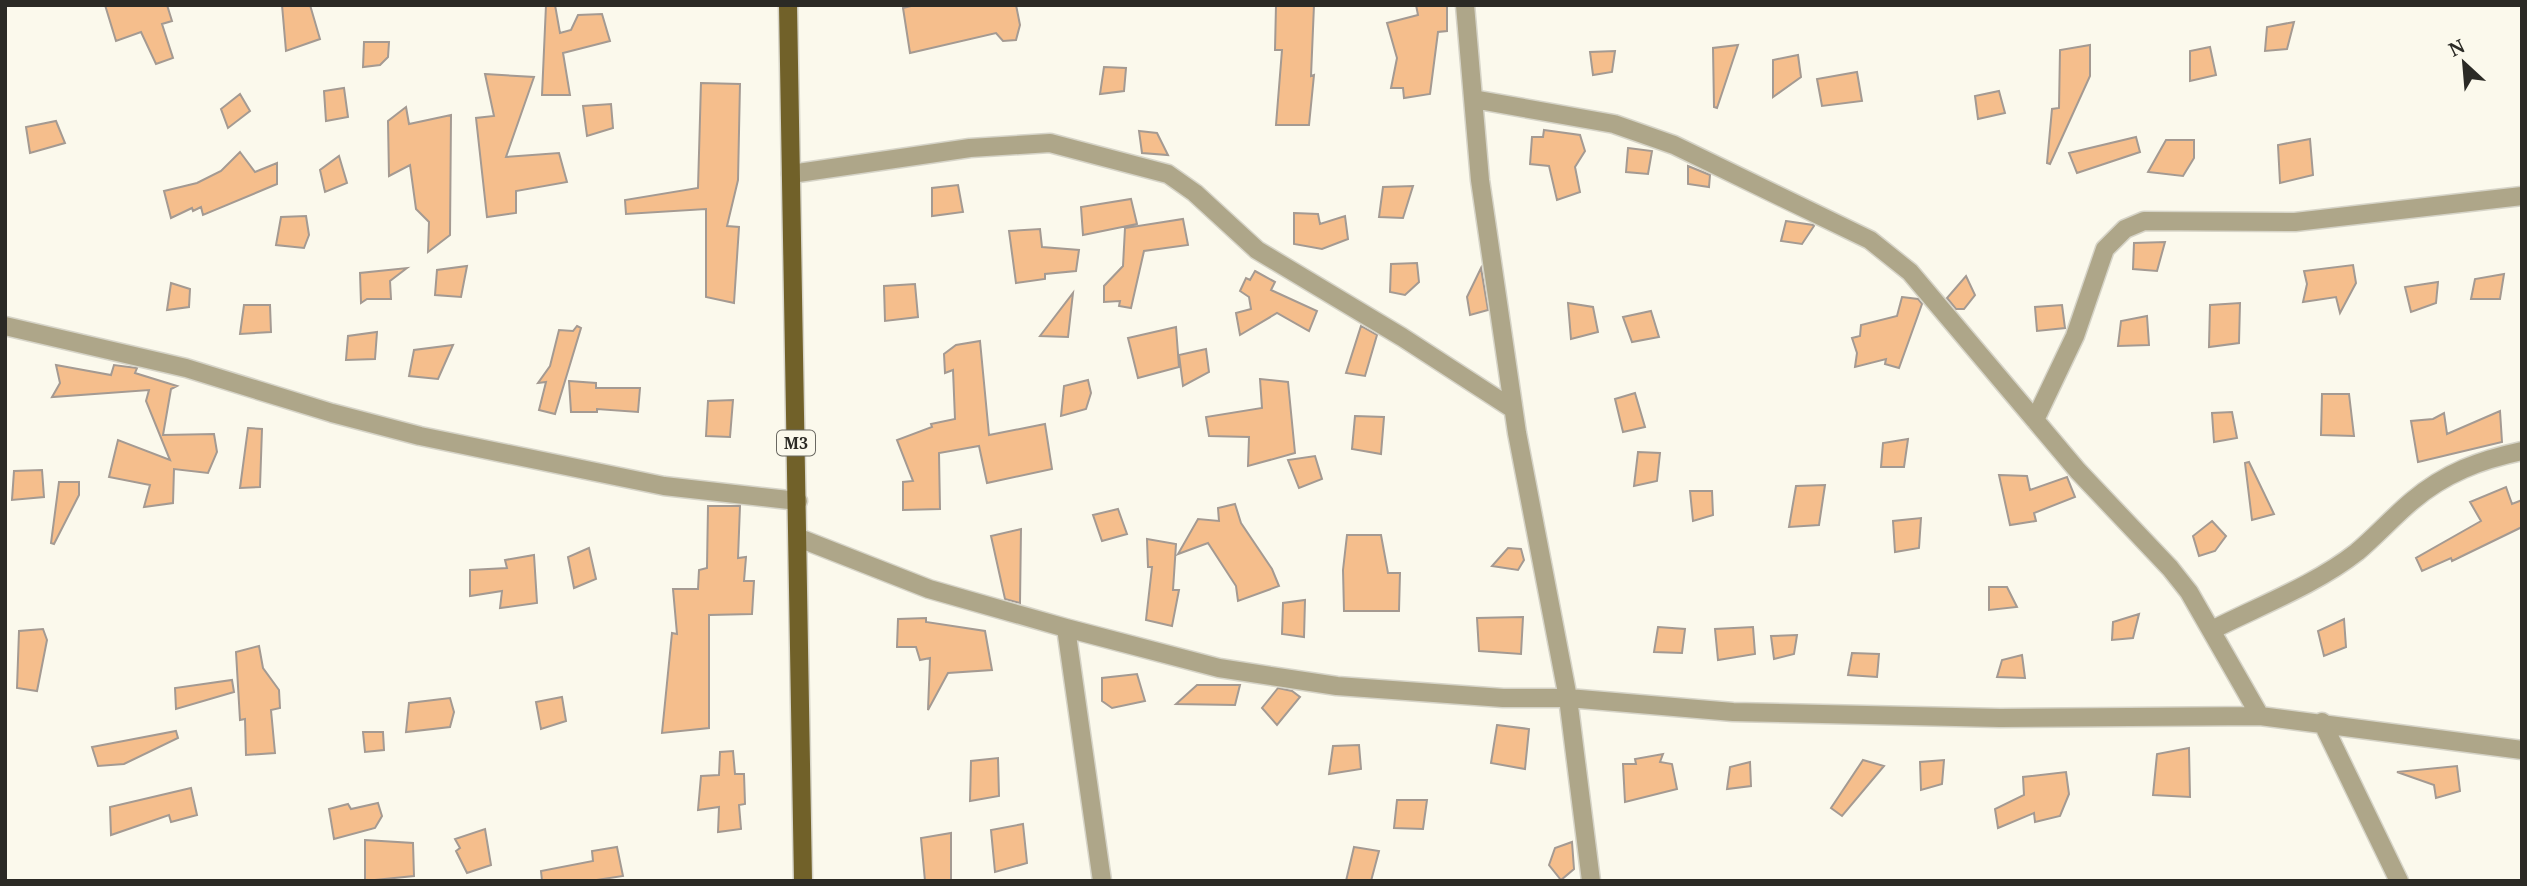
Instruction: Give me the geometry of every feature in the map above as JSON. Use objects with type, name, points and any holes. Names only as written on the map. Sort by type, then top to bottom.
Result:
[{"type":"main road","name":"M3","points":[[788,5],[803,881]]},
{"type":"street","points":[[1465,5],[1480,180],[1513,410],[1568,698],[1591,881]]},
{"type":"street","points":[[1473,99],[1614,124],[1674,145],[1870,240],[1910,272],[2078,471],[2170,568],[2189,592],[2260,716]]},
{"type":"street","points":[[791,174],[970,148],[1050,143],[1157,170],[1168,174],[1195,193],[1257,250],[1402,337],[1513,410]]},
{"type":"street","points":[[2035,420],[2075,336],[2105,249],[2125,229],[2144,222],[2295,222],[2522,196]]},
{"type":"street","points":[[5,326],[186,368],[332,413],[420,436],[664,486],[798,501]]},
{"type":"street","points":[[2211,630],[2307,582],[2356,552],[2413,500],[2449,474],[2481,460],[2522,451]]},
{"type":"street","points":[[799,538],[929,589],[1066,628],[1219,668],[1337,686],[1503,698],[1568,698],[1733,712],[1946,717],[2260,716],[2522,750]]},
{"type":"street","points":[[1066,628],[1102,881]]},
{"type":"street","points":[[2322,722],[2399,881]]},
{"type":"building","points":[[105,5],[167,5],[172,21],[162,24],[173,58],[156,64],[141,32],[116,41]]},
{"type":"building","points":[[282,5],[310,5],[320,39],[286,51]]},
{"type":"building","points":[[546,5],[555,5],[560,33],[571,30],[578,15],[602,14],[610,41],[563,53],[570,95],[542,95]]},
{"type":"building","points":[[915,5],[1016,5],[1020,25],[1016,40],[1003,41],[996,33],[910,53],[903,8]]},
{"type":"building","points":[[1276,5],[1314,5],[1311,76],[1314,75],[1309,125],[1276,125],[1282,50],[1275,50]]},
{"type":"building","points":[[1416,5],[1447,5],[1447,31],[1438,32],[1430,94],[1404,98],[1403,88],[1391,88],[1397,58],[1387,23],[1418,15]]},
{"type":"building","points":[[2294,22],[2287,49],[2265,51],[2267,27]]},
{"type":"building","points":[[364,42],[389,42],[388,57],[380,65],[363,67]]},
{"type":"building","points":[[1738,45],[1717,108],[1714,107],[1713,48]]},
{"type":"building","points":[[2090,45],[2090,76],[2050,164],[2047,163],[2052,109],[2059,108],[2060,50]]},
{"type":"building","points":[[2210,47],[2216,75],[2190,81],[2190,51]]},
{"type":"building","points":[[1615,51],[1612,72],[1593,75],[1590,52]]},
{"type":"building","points":[[1798,55],[1801,77],[1773,97],[1773,60]]},
{"type":"building","points":[[1104,67],[1126,68],[1124,91],[1100,94]]},
{"type":"building","points":[[1857,72],[1862,101],[1822,106],[1817,79]]},
{"type":"building","points":[[485,74],[534,77],[506,157],[559,153],[567,182],[516,191],[516,213],[487,217],[476,118],[494,116]]},
{"type":"building","points":[[701,83],[740,84],[738,180],[727,226],[739,227],[734,303],[706,297],[706,209],[626,214],[625,200],[698,188]]},
{"type":"building","points":[[344,88],[348,117],[326,121],[324,91]]},
{"type":"building","points":[[1999,91],[2005,113],[1978,119],[1975,96]]},
{"type":"building","points":[[240,94],[250,111],[228,128],[221,109]]},
{"type":"building","points":[[611,104],[613,128],[587,136],[583,106]]},
{"type":"building","points":[[406,107],[409,124],[451,115],[450,235],[428,252],[429,222],[416,209],[410,165],[389,176],[388,121]]},
{"type":"building","points":[[56,121],[65,143],[30,153],[26,127]]},
{"type":"building","points":[[1544,130],[1580,135],[1585,151],[1575,167],[1580,192],[1557,200],[1549,166],[1530,164],[1532,137],[1543,137]]},
{"type":"building","points":[[1139,131],[1157,133],[1168,155],[1142,153]]},
{"type":"building","points":[[2136,137],[2140,152],[2077,173],[2069,153]]},
{"type":"building","points":[[2310,139],[2313,175],[2280,183],[2278,145]]},
{"type":"building","points":[[2166,140],[2194,140],[2194,158],[2183,176],[2148,172]]},
{"type":"building","points":[[1628,148],[1652,151],[1648,174],[1626,172]]},
{"type":"building","points":[[240,152],[255,172],[277,163],[277,184],[203,215],[201,207],[193,211],[192,208],[171,218],[164,191],[197,183],[221,171]]},
{"type":"building","points":[[339,156],[347,183],[325,192],[320,170]]},
{"type":"building","points":[[1688,166],[1710,175],[1709,187],[1688,184]]},
{"type":"building","points":[[958,185],[963,212],[932,216],[932,188]]},
{"type":"building","points":[[1413,186],[1403,218],[1379,217],[1383,187]]},
{"type":"building","points":[[1131,199],[1137,224],[1083,235],[1081,207]]},
{"type":"building","points":[[1294,213],[1318,214],[1320,224],[1345,216],[1348,239],[1322,249],[1294,244]]},
{"type":"building","points":[[306,216],[309,235],[304,248],[276,245],[281,217]]},
{"type":"building","points":[[1183,219],[1188,245],[1144,251],[1131,308],[1119,306],[1120,301],[1104,302],[1104,286],[1123,266],[1125,228]]},
{"type":"building","points":[[1786,221],[1814,226],[1802,244],[1781,241]]},
{"type":"building","points":[[1040,229],[1042,247],[1079,250],[1076,271],[1045,274],[1045,279],[1016,283],[1009,231]]},
{"type":"building","points":[[2165,242],[2157,271],[2133,269],[2134,243]]},
{"type":"building","points":[[1417,263],[1419,282],[1405,295],[1390,292],[1391,264]]},
{"type":"building","points":[[2353,265],[2356,283],[2340,313],[2336,297],[2303,302],[2307,284],[2304,271]]},
{"type":"building","points":[[467,266],[461,297],[435,295],[437,270]]},
{"type":"building","points":[[407,268],[390,281],[391,299],[367,299],[361,303],[360,273]]},
{"type":"building","points":[[1481,268],[1488,310],[1470,315],[1467,297]]},
{"type":"building","points":[[1255,271],[1275,282],[1271,290],[1317,311],[1309,331],[1277,313],[1240,335],[1236,313],[1251,309],[1249,297],[1240,291],[1246,278],[1250,280]]},
{"type":"building","points":[[2504,274],[2500,299],[2471,299],[2475,279]]},
{"type":"building","points":[[1966,276],[1975,295],[1964,309],[1956,309],[1947,298]]},
{"type":"building","points":[[2438,282],[2436,303],[2411,312],[2405,287]]},
{"type":"building","points":[[171,283],[190,289],[189,307],[167,310]]},
{"type":"building","points":[[915,284],[918,317],[885,321],[884,286]]},
{"type":"building","points":[[1073,293],[1068,337],[1040,336]]},
{"type":"building","points":[[1902,297],[1918,299],[1922,304],[1899,368],[1885,364],[1886,359],[1855,367],[1857,353],[1852,338],[1860,336],[1861,325],[1897,316]]},
{"type":"building","points":[[1568,303],[1593,307],[1598,332],[1571,339]]},
{"type":"building","points":[[2240,303],[2239,343],[2209,347],[2210,305]]},
{"type":"building","points":[[244,305],[270,305],[271,332],[240,334]]},
{"type":"building","points":[[2062,305],[2065,328],[2037,331],[2035,307]]},
{"type":"building","points":[[1651,311],[1659,337],[1632,342],[1623,317]]},
{"type":"building","points":[[2147,316],[2149,345],[2118,346],[2121,321]]},
{"type":"building","points":[[577,326],[581,328],[555,414],[539,410],[546,382],[538,383],[550,366],[559,330],[573,331]]},
{"type":"building","points":[[1361,326],[1377,335],[1365,376],[1346,373]]},
{"type":"building","points":[[1176,327],[1179,367],[1138,378],[1128,338]]},
{"type":"building","points":[[377,332],[375,359],[346,360],[348,336]]},
{"type":"building","points":[[980,341],[989,435],[1045,424],[1052,469],[987,483],[979,446],[939,453],[940,509],[903,510],[903,482],[913,481],[897,440],[932,427],[931,424],[955,419],[953,370],[945,373],[944,354],[956,345]]},
{"type":"building","points":[[453,345],[438,379],[409,376],[414,350]]},
{"type":"building","points":[[1206,349],[1209,372],[1183,386],[1179,355]]},
{"type":"building","points":[[56,365],[111,375],[114,365],[137,368],[135,373],[177,386],[171,389],[163,435],[214,434],[217,452],[208,473],[174,469],[173,503],[144,507],[150,485],[109,477],[118,440],[170,460],[146,401],[149,390],[52,397],[60,383]]},
{"type":"building","points":[[1260,379],[1288,382],[1295,453],[1248,466],[1249,437],[1209,436],[1206,417],[1262,408]]},
{"type":"building","points":[[1088,380],[1091,393],[1086,409],[1061,416],[1064,386]]},
{"type":"building","points":[[569,381],[596,383],[596,388],[640,388],[638,412],[597,409],[597,412],[571,412]]},
{"type":"building","points":[[1635,393],[1645,427],[1623,432],[1615,399]]},
{"type":"building","points":[[2322,394],[2349,394],[2354,436],[2321,435]]},
{"type":"building","points":[[733,400],[730,437],[706,436],[708,401]]},
{"type":"building","points":[[2500,411],[2502,442],[2418,462],[2411,421],[2433,419],[2444,413],[2447,434]]},
{"type":"building","points":[[2232,412],[2237,438],[2214,442],[2212,413]]},
{"type":"building","points":[[1355,416],[1384,417],[1381,454],[1352,449]]},
{"type":"building","points":[[248,428],[262,429],[260,487],[240,488]]},
{"type":"building","points":[[1908,439],[1904,467],[1881,467],[1883,443]]},
{"type":"building","points":[[1638,452],[1660,453],[1657,481],[1634,486]]},
{"type":"building","points":[[1315,456],[1322,479],[1299,488],[1288,460]]},
{"type":"building","points":[[2249,462],[2274,514],[2252,520],[2245,463]]},
{"type":"building","points":[[42,470],[44,497],[12,500],[14,471]]},
{"type":"building","points":[[1999,475],[2027,476],[2030,490],[2067,477],[2075,497],[2034,513],[2036,521],[2010,525]]},
{"type":"building","points":[[59,482],[79,482],[79,495],[54,544],[51,543]]},
{"type":"building","points":[[1825,485],[1819,525],[1789,527],[1796,486]]},
{"type":"building","points":[[2506,487],[2512,504],[2522,500],[2522,527],[2452,561],[2451,558],[2422,571],[2416,558],[2481,521],[2470,502]]},
{"type":"building","points":[[1690,491],[1712,491],[1713,515],[1693,521]]},
{"type":"building","points":[[1235,504],[1241,523],[1272,569],[1279,586],[1238,601],[1236,586],[1208,543],[1178,554],[1198,519],[1219,521],[1218,508]]},
{"type":"building","points":[[708,506],[740,506],[738,558],[746,557],[744,581],[754,581],[752,614],[709,615],[709,728],[662,733],[672,633],[677,634],[673,589],[698,589],[699,570],[707,568]]},
{"type":"building","points":[[1118,509],[1127,534],[1102,541],[1093,515]]},
{"type":"building","points":[[1921,518],[1919,548],[1895,552],[1893,521]]},
{"type":"building","points":[[2212,521],[2226,536],[2215,551],[2199,556],[2193,536]]},
{"type":"building","points":[[1021,529],[1020,603],[1005,599],[991,536]]},
{"type":"building","points":[[1347,535],[1381,535],[1388,573],[1400,573],[1399,611],[1344,611],[1343,570]]},
{"type":"building","points":[[1147,539],[1176,544],[1173,590],[1179,590],[1172,626],[1146,620],[1152,567],[1148,567]]},
{"type":"building","points":[[589,548],[596,579],[574,588],[568,557]]},
{"type":"building","points":[[1508,548],[1521,549],[1524,560],[1518,570],[1492,566]]},
{"type":"building","points":[[534,555],[537,603],[500,608],[502,591],[470,596],[470,570],[507,568],[505,560]]},
{"type":"building","points":[[1989,587],[2007,587],[2017,607],[1989,610]]},
{"type":"building","points":[[1305,600],[1304,637],[1282,634],[1283,603]]},
{"type":"building","points":[[2139,614],[2133,638],[2112,640],[2113,622]]},
{"type":"building","points":[[1523,617],[1521,654],[1479,651],[1477,618]]},
{"type":"building","points":[[926,618],[926,622],[985,631],[992,670],[948,673],[928,710],[930,658],[920,660],[916,647],[897,647],[898,619]]},
{"type":"building","points":[[2344,619],[2346,647],[2324,656],[2318,631]]},
{"type":"building","points":[[1658,627],[1685,629],[1682,653],[1654,652]]},
{"type":"building","points":[[1753,627],[1755,654],[1718,660],[1715,629]]},
{"type":"building","points":[[43,629],[47,640],[37,691],[17,688],[19,631]]},
{"type":"building","points":[[1797,635],[1794,654],[1774,659],[1771,636]]},
{"type":"building","points":[[259,646],[263,668],[279,690],[280,708],[271,710],[275,753],[246,755],[245,719],[240,720],[236,652]]},
{"type":"building","points":[[1852,653],[1879,654],[1877,677],[1848,675]]},
{"type":"building","points":[[2022,655],[2025,678],[1997,677],[2002,660]]},
{"type":"building","points":[[1137,674],[1145,701],[1112,708],[1102,701],[1102,678]]},
{"type":"building","points":[[232,680],[234,692],[176,709],[175,688]]},
{"type":"building","points":[[1197,685],[1240,685],[1235,705],[1176,704]]},
{"type":"building","points":[[1278,688],[1292,691],[1300,697],[1277,725],[1262,708]]},
{"type":"building","points":[[562,697],[566,721],[541,729],[536,702]]},
{"type":"building","points":[[450,698],[454,712],[450,727],[406,732],[409,703]]},
{"type":"building","points":[[1497,725],[1529,729],[1525,769],[1491,763]]},
{"type":"building","points":[[176,731],[178,738],[124,764],[98,766],[92,747]]},
{"type":"building","points":[[363,732],[383,732],[384,750],[365,752]]},
{"type":"building","points":[[1359,745],[1361,769],[1329,774],[1333,746]]},
{"type":"building","points":[[2189,748],[2190,797],[2153,795],[2157,754]]},
{"type":"building","points":[[733,751],[735,774],[744,774],[745,804],[739,805],[741,829],[718,832],[719,807],[698,810],[701,776],[719,775],[720,752]]},
{"type":"building","points":[[1663,754],[1660,762],[1672,764],[1677,789],[1625,802],[1623,764],[1636,764],[1635,759]]},
{"type":"building","points":[[998,758],[999,796],[970,801],[971,761]]},
{"type":"building","points":[[1863,760],[1884,766],[1842,816],[1831,808]]},
{"type":"building","points":[[1944,760],[1942,784],[1921,790],[1920,762]]},
{"type":"building","points":[[1750,762],[1751,786],[1727,789],[1730,767]]},
{"type":"building","points":[[2457,766],[2460,791],[2436,798],[2434,785],[2397,772]]},
{"type":"building","points":[[2066,772],[2069,794],[2060,816],[2035,822],[2034,813],[1998,828],[1995,809],[2024,795],[2023,777]]},
{"type":"building","points":[[191,788],[197,815],[171,822],[169,815],[111,835],[110,807]]},
{"type":"building","points":[[1397,800],[1427,800],[1423,829],[1394,828]]},
{"type":"building","points":[[378,803],[382,816],[375,828],[334,839],[329,809],[348,804],[351,809]]},
{"type":"building","points":[[1023,824],[1027,863],[995,872],[991,830]]},
{"type":"building","points":[[485,829],[491,865],[467,873],[456,851],[460,848],[455,839]]},
{"type":"building","points":[[951,833],[951,881],[925,881],[921,838]]},
{"type":"building","points":[[365,840],[413,843],[414,876],[365,881]]},
{"type":"building","points":[[1572,842],[1574,869],[1561,880],[1549,865],[1555,848]]},
{"type":"building","points":[[617,847],[623,876],[590,881],[542,881],[541,871],[593,861],[592,851]]},
{"type":"building","points":[[1354,847],[1379,851],[1371,881],[1346,881]]}]
